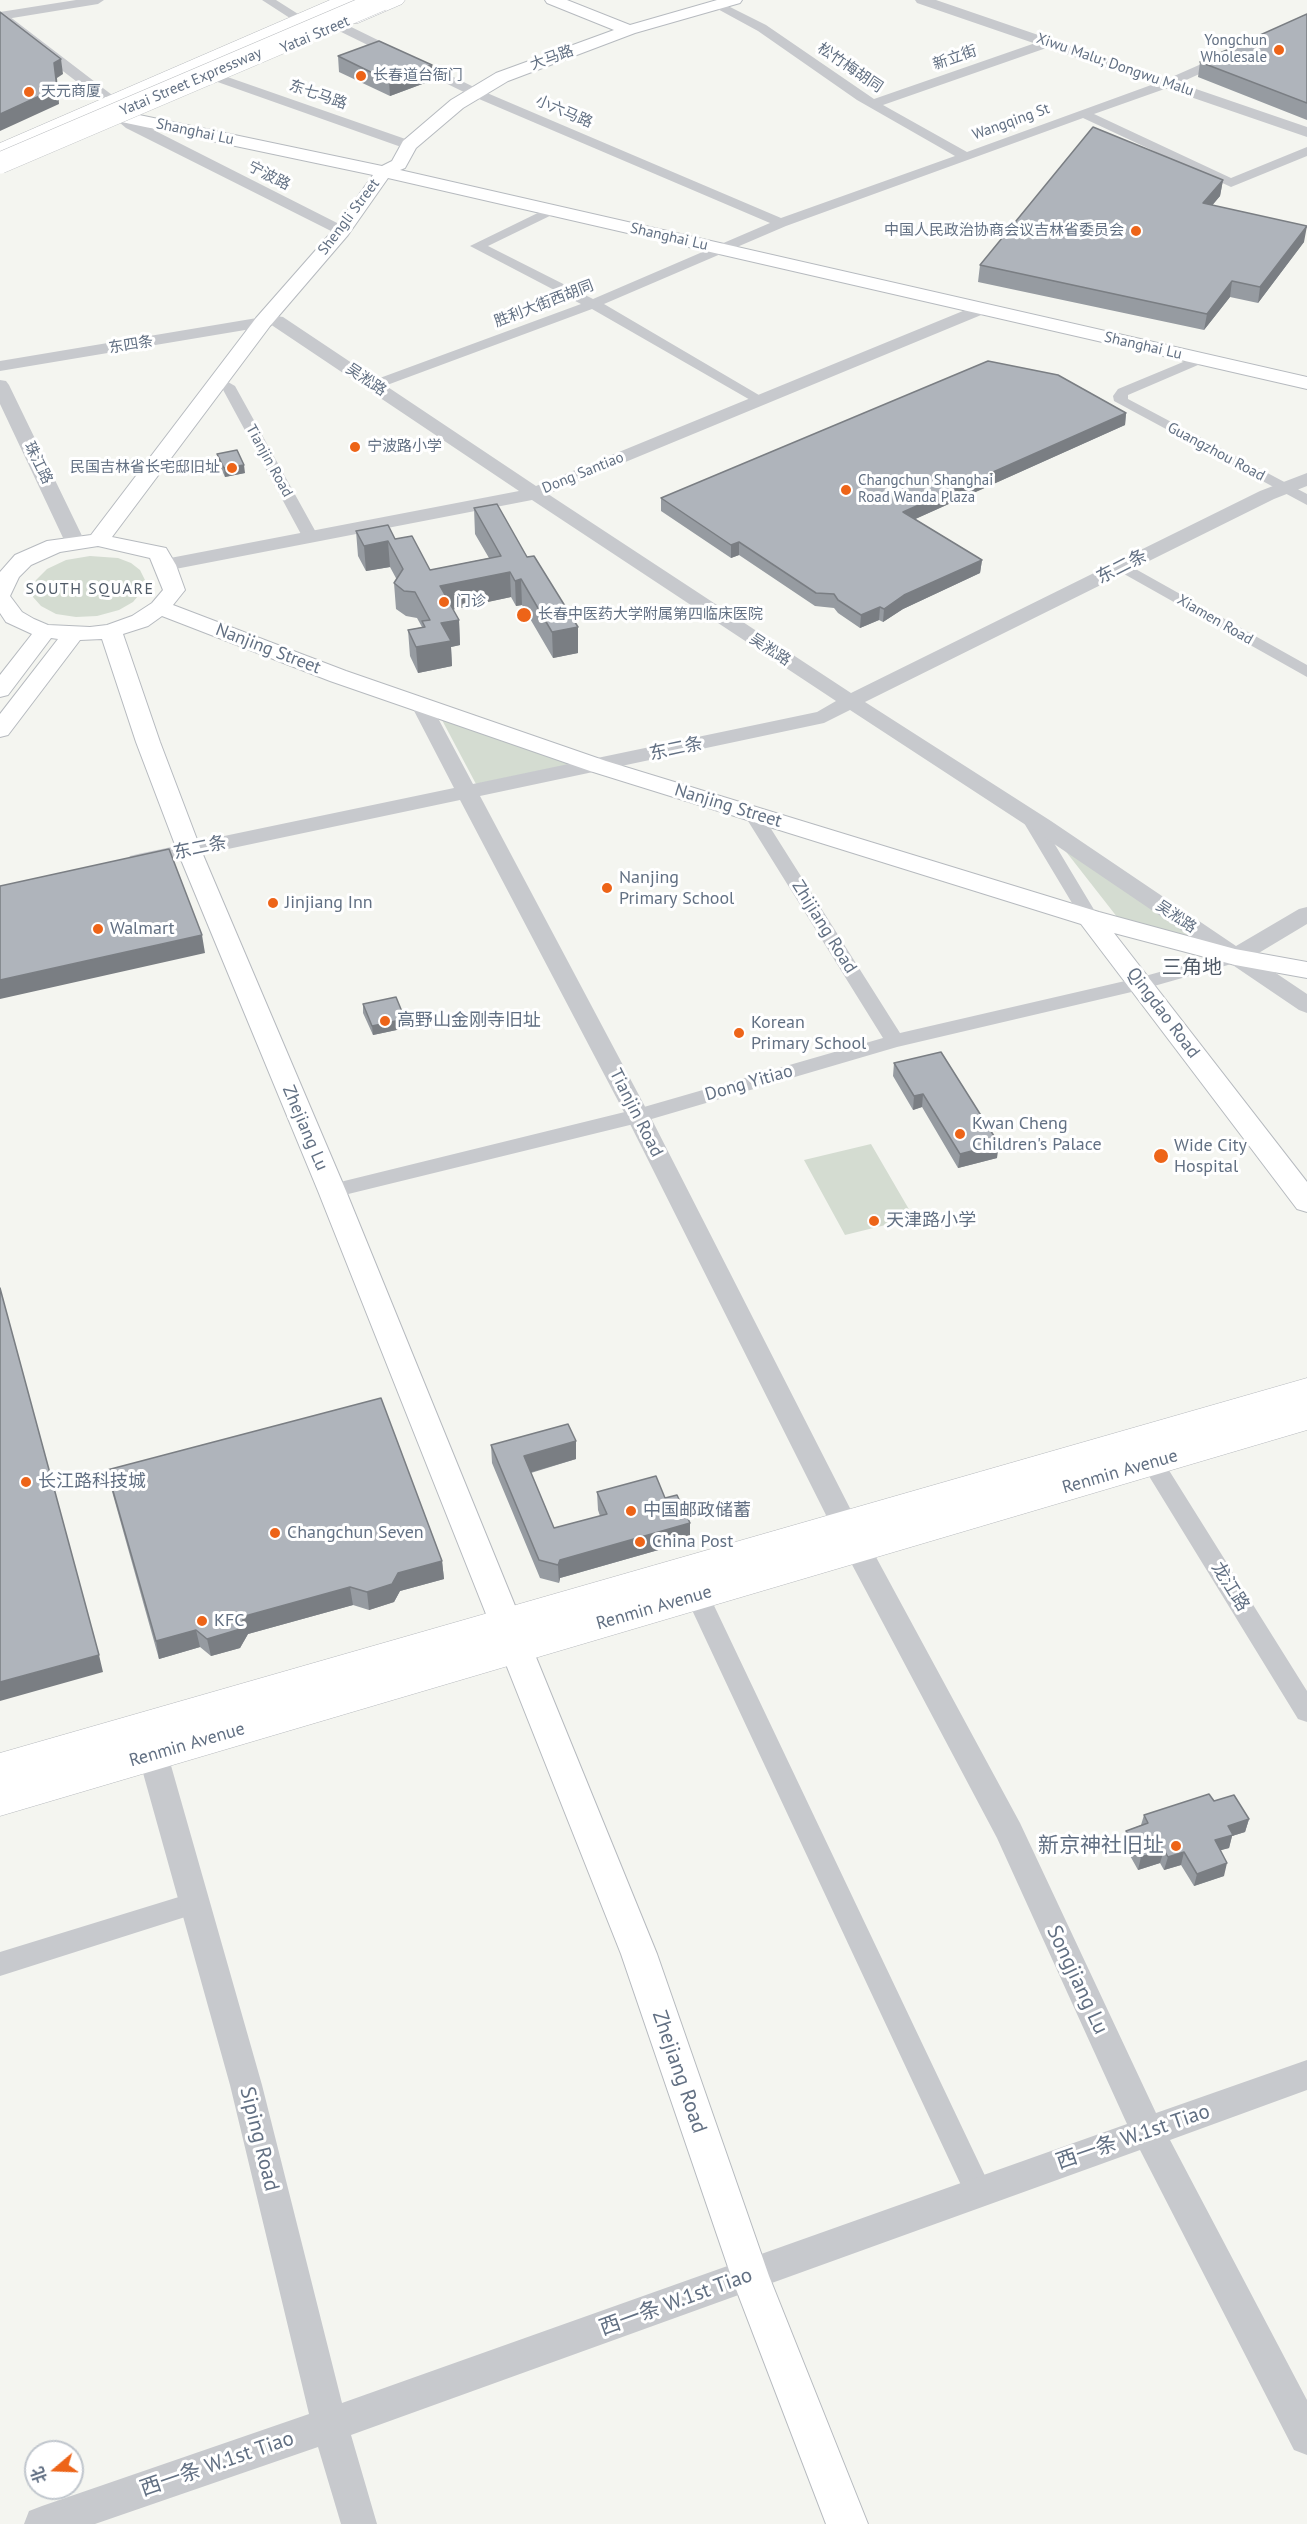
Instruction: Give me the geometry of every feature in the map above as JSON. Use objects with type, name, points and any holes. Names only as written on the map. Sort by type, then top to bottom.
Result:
[{"type":"main road","name":"Yatai Street","points":[[0,164],[300,19],[346,0]]},
{"type":"main road","name":"Yatai Street Expressway","points":[[0,150],[357,0]]},
{"type":"main road","name":"Yatai Street Expressway","points":[[0,164],[382,0]]},
{"type":"main road","name":"Yatai Street","points":[[0,150],[115,109],[145,108],[396,0]]},
{"type":"main road","points":[[553,0],[630,30]]},
{"type":"main road","name":"大马路","points":[[394,171],[409,145],[457,104],[502,77],[630,30],[726,2]]},
{"type":"main road","name":"Shanghai Lu","points":[[145,108],[553,211],[1307,383]]},
{"type":"main road","name":"Shanghai Lu","points":[[115,109],[394,171],[741,241],[1307,372]]},
{"type":"main road","name":"Shengli Street","points":[[104,540],[270,321],[342,231],[394,171]]},
{"type":"main road","name":"Shengli Street","points":[[104,540],[228,386],[270,321],[394,171]]},
{"type":"main road","points":[[104,540],[158,553],[174,590],[160,608],[140,621],[111,631],[73,634],[45,631],[14,617],[0,596],[9,575],[23,560],[55,546],[104,540]]},
{"type":"main road","points":[[0,552],[23,560]]},
{"type":"main road","name":"Nanjing Street","points":[[160,608],[421,705],[598,766],[1090,918],[1235,957],[1307,970]]},
{"type":"main road","points":[[0,690],[45,631]]},
{"type":"main road","name":"Zhejiang Lu","points":[[111,631],[148,742],[189,850],[332,1191],[510,1636]]},
{"type":"main road","points":[[0,730],[73,634]]},
{"type":"main road","name":"Qingdao Road","points":[[1090,918],[1307,1202]]},
{"type":"main road","name":"Renmin Avenue","points":[[0,1769],[510,1636],[852,1537],[1307,1391]]},
{"type":"main road","name":"Renmin Avenue","points":[[0,1799],[153,1755],[510,1636],[697,1595],[852,1537],[1152,1462],[1307,1417]]},
{"type":"main road","name":"Zhejiang Road","points":[[510,1636],[639,1954],[750,2276],[847,2524]]},
{"type":"street","points":[[268,0],[300,19]]},
{"type":"street","name":"Xiwu Malu; Dongwu Malu","points":[[922,0],[1307,132]]},
{"type":"street","points":[[0,16],[91,1]]},
{"type":"street","name":"松竹梅胡同","points":[[726,2],[873,104],[965,156]]},
{"type":"street","points":[[0,16],[115,109]]},
{"type":"street","name":"小六马路","points":[[337,25],[476,93],[781,223]]},
{"type":"street","name":"新立街","points":[[873,104],[1048,43]]},
{"type":"street","name":"Wangqing St","points":[[724,249],[781,223],[1169,83],[1233,54]]},
{"type":"street","name":"东七马路","points":[[216,77],[409,145]]},
{"type":"street","name":"宁波路","points":[[115,109],[130,125],[342,231]]},
{"type":"street","points":[[1082,113],[1231,183],[1307,151]]},
{"type":"street","points":[[553,211],[477,246],[594,304],[759,401]]},
{"type":"street","name":"胜利大街西胡同","points":[[374,385],[594,304],[724,249]]},
{"type":"street","name":"Dong Santiao","points":[[165,565],[533,494],[980,309]]},
{"type":"street","name":"东四条","points":[[0,366],[270,321]]},
{"type":"street","name":"吴淞路","points":[[270,321],[374,385],[533,494],[1030,818],[1307,1005]]},
{"type":"street","name":"Guangzhou Road","points":[[1200,359],[1123,392],[1120,396],[1121,401],[1307,500]]},
{"type":"street","name":"珠江路","points":[[0,385],[75,542]]},
{"type":"street","name":"Tianjin Road","points":[[228,386],[310,536]]},
{"type":"street","name":"东二条","points":[[114,867],[824,717],[849,701],[1267,495],[1307,479]]},
{"type":"street","name":"Xiamen Road","points":[[1123,567],[1307,672]]},
{"type":"street","name":"Tianjin Road","points":[[421,705],[638,1116],[852,1537]]},
{"type":"street","name":"Zhijiang Road","points":[[752,813],[895,1041]]},
{"type":"street","name":"Qingdao Road","points":[[1030,818],[1090,918]]},
{"type":"street","points":[[1235,957],[1307,914]]},
{"type":"street","name":"Dong Yitiao","points":[[332,1191],[638,1116],[895,1041],[1140,984],[1235,957]]},
{"type":"street","name":"龙江路","points":[[1152,1462],[1307,1712]]},
{"type":"street","name":"Songjiang Lu","points":[[852,1537],[1009,1832],[1148,2132],[1307,2437]]},
{"type":"street","points":[[697,1595],[978,2191]]},
{"type":"street","name":"Siping Road","points":[[153,1755],[246,2085],[330,2425],[359,2524]]},
{"type":"street","points":[[0,1964],[195,1903]]},
{"type":"street","name":"西一条 W.1st Tiao","points":[[42,2524],[750,2276],[978,2191],[1307,2075]]},
{"type":"shaded area","points":[[90,556],[118,558],[131,563],[140,570],[145,580],[143,590],[133,602],[119,610],[97,616],[76,617],[56,614],[41,606],[33,597],[32,590],[36,580],[47,569],[66,560]]},
{"type":"shaded area","points":[[442,720],[572,764],[476,784]]},
{"type":"shaded area","points":[[1060,844],[1227,952],[1121,922]]},
{"type":"shaded area","points":[[871,1144],[914,1218],[845,1235],[804,1160]]},
{"type":"building","name":"天元商厦","points":[[0,12],[61,59],[54,63],[57,88],[0,114]]},
{"type":"building","name":"Yongchun Wholesale","points":[[1307,14],[1307,103],[1200,62]]},
{"type":"building","points":[[379,41],[432,65],[389,81],[338,56]]},
{"type":"building","name":"中国人民政治协商会议吉林省委员会","points":[[1093,127],[1223,180],[1203,203],[1307,226],[1260,287],[1232,281],[1207,314],[980,265]]},
{"type":"building","name":"Changchun Shanghai Road Wanda Plaza","points":[[988,361],[1058,375],[1126,413],[903,512],[982,560],[904,595],[884,609],[880,607],[861,615],[838,600],[834,594],[816,593],[739,542],[731,545],[661,498]]},
{"type":"building","points":[[237,450],[244,465],[224,468],[217,454]]},
{"type":"building","points":[[497,504],[527,557],[534,556],[578,627],[552,632],[521,579],[515,581],[510,572],[440,586],[459,620],[441,623],[451,641],[416,647],[408,630],[425,627],[422,621],[430,620],[415,592],[404,591],[394,583],[403,569],[388,541],[364,546],[356,531],[388,525],[395,539],[412,536],[430,570],[501,556],[474,508]]},
{"type":"building","name":"Walmart","points":[[169,849],[202,935],[0,980],[0,886]]},
{"type":"building","points":[[396,997],[405,1019],[372,1026],[363,1004]]},
{"type":"building","name":"Kwan Cheng Children's Palace","points":[[941,1052],[999,1144],[960,1154],[923,1094],[914,1096],[894,1063]]},
{"type":"building","name":"长江路科技城","points":[[0,1288],[99,1655],[0,1682]]},
{"type":"building","name":"Changchun Seven","points":[[381,1398],[442,1561],[398,1573],[392,1584],[367,1592],[350,1587],[245,1616],[237,1630],[207,1639],[196,1630],[156,1641],[107,1470]]},
{"type":"building","points":[[568,1424],[576,1441],[524,1456],[554,1528],[607,1514],[597,1492],[656,1476],[665,1498],[677,1495],[690,1523],[560,1560],[558,1565],[539,1560],[491,1445]]},
{"type":"building","name":"新京神社旧址","points":[[1209,1794],[1214,1801],[1234,1795],[1249,1819],[1228,1826],[1233,1835],[1215,1840],[1227,1863],[1197,1874],[1184,1852],[1168,1857],[1164,1850],[1141,1857],[1126,1831],[1148,1823],[1144,1815]]},
{"type":"place","name":"Yongchun Wholesale","points":[[1279,50]]},
{"type":"place","name":"长春道台衙门","points":[[361,76]]},
{"type":"place","name":"天元商厦","points":[[29,92]]},
{"type":"place","name":"中国人民政治协商会议吉林省委员会","points":[[1136,231]]},
{"type":"place","name":"宁波路小学","points":[[355,447]]},
{"type":"place","name":"民国吉林省长宅邸旧址","points":[[232,468]]},
{"type":"place","name":"Changchun Shanghai Road Wanda Plaza","points":[[846,490]]},
{"type":"place","name":"门诊","points":[[444,602]]},
{"type":"place","name":"长春中医药大学附属第四临床医院","points":[[524,615]]},
{"type":"place","name":"Nanjing Primary School","points":[[607,888]]},
{"type":"place","name":"Jinjiang Inn","points":[[273,903]]},
{"type":"place","name":"Walmart","points":[[98,929]]},
{"type":"place","name":"高野山金刚寺旧址","points":[[385,1021]]},
{"type":"place","name":"Korean Primary School","points":[[739,1033]]},
{"type":"place","name":"Kwan Cheng Children's Palace","points":[[960,1134]]},
{"type":"place","name":"Wide City Hospital","points":[[1161,1156]]},
{"type":"place","name":"天津路小学","points":[[874,1221]]},
{"type":"place","name":"长江路科技城","points":[[26,1482]]},
{"type":"place","name":"中国邮政储蓄","points":[[631,1511]]},
{"type":"place","name":"Changchun Seven","points":[[275,1533]]},
{"type":"place","name":"China Post","points":[[640,1542]]},
{"type":"place","name":"KFC","points":[[202,1621]]},
{"type":"place","name":"新京神社旧址","points":[[1176,1846]]},
{"type":"district","name":"SOUTH SQUARE","points":[[90,589]]},
{"type":"district","name":"三角地","points":[[1192,968]]}]
